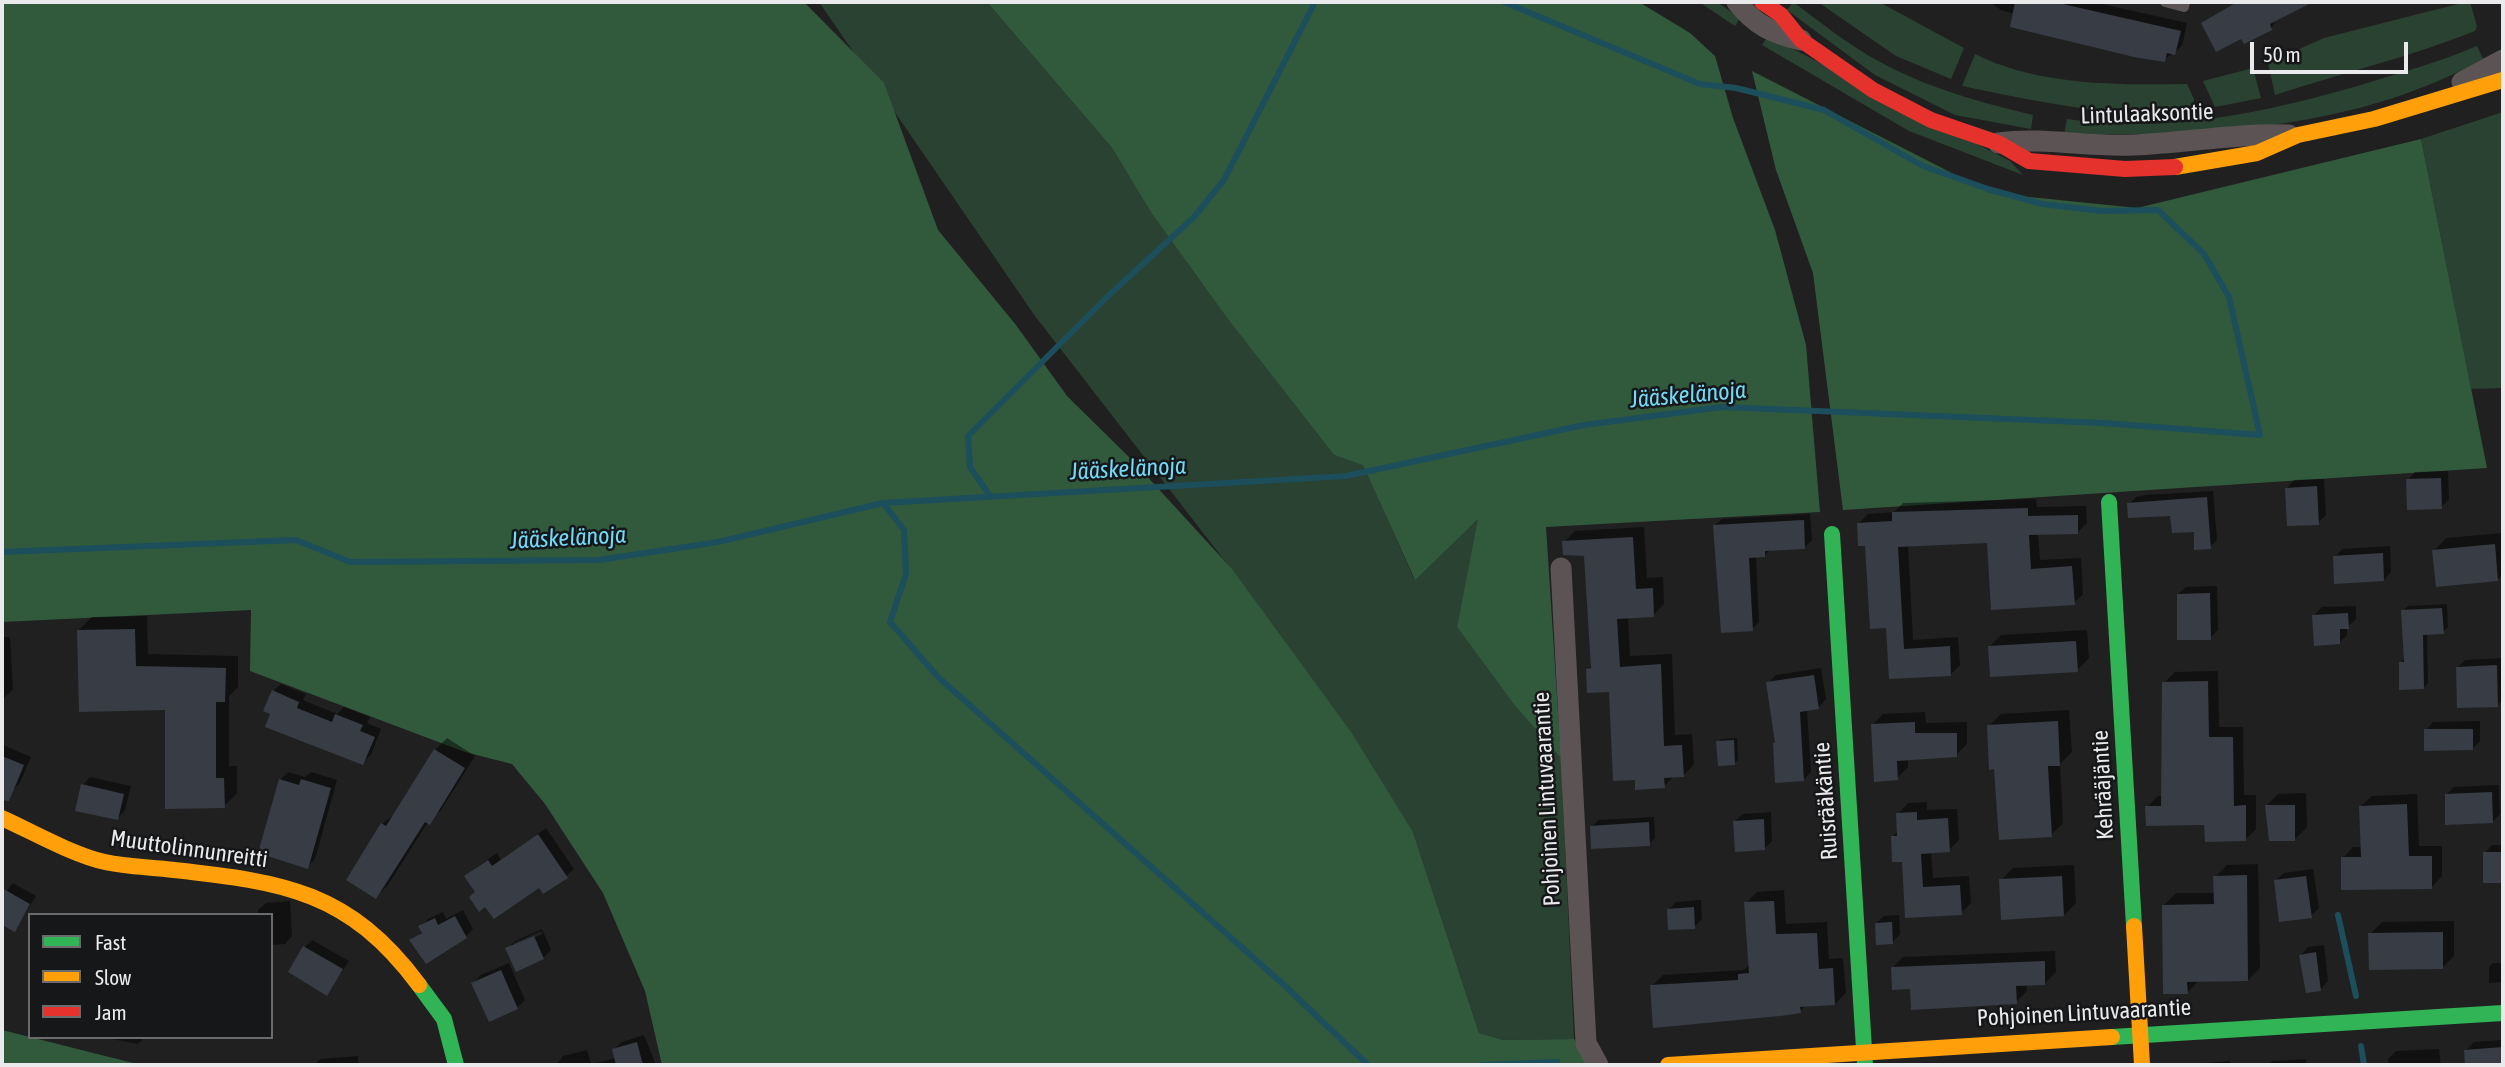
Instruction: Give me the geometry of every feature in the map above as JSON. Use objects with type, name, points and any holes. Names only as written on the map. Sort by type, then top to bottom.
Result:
[{"type":"street","name":"Lintulaaksontie","points":[[1737,2],[1747,15],[1770,32],[1801,40]]},
{"type":"street","name":"Lintulaaksontie","points":[[1762,2],[1781,15],[1801,40],[1838,67],[1906,108],[1942,125],[1998,143],[2034,138],[2088,145],[2131,145],[2259,134],[2298,135],[2374,119],[2503,80]]},
{"type":"street","name":"Lintulaaksontie","points":[[2437,98],[2503,60]]},
{"type":"street","name":"Kehrääjäntie","points":[[2109,502],[2142,1065]]},
{"type":"street","name":"Ruisrääkäntie","points":[[1832,534],[1865,1059]]},
{"type":"street","name":"Pohjoinen Lintuvaarantie","points":[[1561,568],[1586,1043],[1598,1065]]},
{"type":"street","name":"Muuttolinnunreitti","points":[[2,818],[103,862],[249,878],[323,900],[360,922],[393,950],[444,1019],[456,1065]]},
{"type":"street","name":"Pohjoinen Lintuvaarantie","points":[[1668,1065],[1865,1059],[2141,1036],[2503,1013]]},
{"type":"lane","points":[[2165,2],[2184,7],[2185,2]]},
{"type":"green space","points":[[2,2],[804,2],[884,83],[938,230],[1016,325],[1067,396],[1132,460],[1232,569],[1351,732],[1413,832],[1479,1033],[1503,1040],[1574,1039],[1592,1065],[662,1065],[645,991],[603,893],[545,804],[512,764],[465,752],[250,671],[251,610],[2,622]]},
{"type":"green space","points":[[819,2],[987,2],[1112,148],[1152,214],[1227,318],[1334,455],[1363,464],[1414,579],[1479,518],[1457,627],[1515,706],[1561,758],[1574,1039],[1503,1040],[1479,1033],[1413,832],[1235,574],[1035,316]]},
{"type":"green space","points":[[987,2],[1639,2],[1690,33],[1715,56],[1733,118],[1775,230],[1806,345],[1820,512],[1546,527],[1561,758],[1515,706],[1457,627],[1478,519],[1415,580],[1363,465],[1334,455],[1227,318],[1152,214],[1112,148]]},
{"type":"green space","points":[[1699,2],[1717,2],[1740,18],[1735,26]]},
{"type":"green space","points":[[1793,2],[1858,49],[1899,72],[1965,97],[2033,115],[2031,129],[1955,115],[1875,75],[1787,10]]},
{"type":"green space","points":[[1818,2],[1879,2],[1964,48],[1951,79],[1896,56]]},
{"type":"green space","points":[[2470,2],[2477,26],[2475,31],[2426,49],[2275,95],[2268,63],[2324,38]]},
{"type":"green space","points":[[1768,36],[2010,161],[2023,175],[1909,131],[1762,45]]},
{"type":"green space","points":[[2477,46],[2483,59],[2434,83],[2384,101],[2332,114],[2226,130],[2064,134],[2067,119],[2142,124],[2252,112],[2361,85]]},
{"type":"green space","points":[[1975,54],[2000,65],[2052,78],[2106,83],[2187,84],[2194,99],[2193,105],[2177,112],[2118,113],[1962,86]]},
{"type":"green space","points":[[2253,68],[2261,98],[2215,107],[2203,81]]},
{"type":"green space","points":[[1752,71],[1991,193],[2137,208],[2421,139],[2487,468],[1843,510],[1813,273],[1776,170]]},
{"type":"green space","points":[[2503,112],[2503,388],[2471,389],[2421,139]]},
{"type":"green space","points":[[2,1030],[28,1037],[28,1039],[38,1039],[141,1065],[2,1065]]},
{"type":"building","points":[[2015,2],[2054,2],[2181,31],[2175,55],[2167,53],[2165,62],[2134,57],[2010,27]]},
{"type":"building","points":[[2237,2],[2313,2],[2270,24],[2272,30],[2244,44],[2241,39],[2216,52],[2201,23]]},
{"type":"building","points":[[2441,478],[2442,509],[2407,510],[2406,479]]},
{"type":"building","points":[[2317,486],[2319,525],[2287,526],[2285,488]]},
{"type":"building","points":[[2207,497],[2211,549],[2194,550],[2194,532],[2172,533],[2170,516],[2128,518],[2127,503]]},
{"type":"building","points":[[2028,508],[2028,516],[2078,515],[2078,534],[2029,535],[2031,569],[2072,566],[2075,605],[1991,610],[1987,543],[1898,547],[1904,649],[1950,646],[1951,676],[1889,679],[1886,628],[1870,629],[1865,546],[1858,546],[1857,523],[1892,521],[1892,512]]},
{"type":"building","points":[[1804,520],[1805,549],[1765,551],[1765,557],[1749,558],[1753,631],[1721,633],[1713,525]]},
{"type":"building","points":[[1633,537],[1636,589],[1653,588],[1654,617],[1617,619],[1620,667],[1661,664],[1664,746],[1682,745],[1684,777],[1664,778],[1665,788],[1635,790],[1635,780],[1613,781],[1609,692],[1587,693],[1586,669],[1591,668],[1584,556],[1563,555],[1562,541]]},
{"type":"building","points":[[2495,544],[2498,581],[2436,587],[2432,550]]},
{"type":"building","points":[[2383,553],[2384,581],[2334,584],[2333,556]]},
{"type":"building","points":[[2210,593],[2211,640],[2177,640],[2177,594]]},
{"type":"building","points":[[2442,608],[2444,634],[2423,635],[2424,689],[2399,690],[2399,662],[2404,662],[2401,610]]},
{"type":"building","points":[[2348,613],[2349,629],[2340,629],[2340,644],[2314,646],[2312,615]]},
{"type":"building","points":[[135,629],[136,666],[226,668],[225,702],[216,702],[216,778],[224,778],[225,808],[165,809],[165,710],[79,712],[77,630]]},
{"type":"building","points":[[2076,641],[2078,672],[1990,677],[1988,646]]},
{"type":"building","points":[[2497,665],[2498,707],[2457,708],[2456,667]]},
{"type":"building","points":[[1814,675],[1819,709],[1800,712],[1804,781],[1775,783],[1775,743],[1766,682]]},
{"type":"building","points":[[2208,681],[2209,737],[2233,737],[2234,806],[2246,805],[2246,841],[2205,842],[2204,825],[2146,826],[2145,806],[2161,806],[2162,682]]},
{"type":"building","points":[[272,690],[299,702],[297,708],[332,722],[335,714],[363,725],[360,731],[375,737],[363,765],[265,727],[270,714],[263,711]]},
{"type":"building","points":[[2058,721],[2060,766],[2048,766],[2052,837],[1999,840],[1994,769],[1989,770],[1987,725]]},
{"type":"building","points":[[1915,722],[1915,733],[1957,733],[1957,757],[1897,761],[1898,780],[1874,782],[1871,724]]},
{"type":"building","points":[[2424,729],[2473,729],[2473,750],[2424,751]]},
{"type":"building","points":[[1734,740],[1735,765],[1718,766],[1716,741]]},
{"type":"building","points":[[434,749],[465,768],[430,825],[425,822],[376,899],[346,880],[381,823],[386,826]]},
{"type":"building","points":[[2,756],[24,765],[9,801],[2,800]]},
{"type":"building","points":[[279,779],[299,785],[301,779],[331,788],[308,869],[258,853]]},
{"type":"building","points":[[81,784],[124,794],[118,820],[75,811]]},
{"type":"building","points":[[2492,792],[2493,823],[2445,825],[2445,794]]},
{"type":"building","points":[[2407,804],[2409,856],[2432,856],[2432,889],[2341,890],[2341,857],[2361,857],[2359,806]]},
{"type":"building","points":[[2265,805],[2295,805],[2295,841],[2269,841]]},
{"type":"building","points":[[1917,812],[1917,820],[1948,818],[1950,852],[1921,854],[1923,887],[1960,885],[1962,915],[1905,918],[1902,862],[1892,862],[1891,836],[1897,836],[1896,813]]},
{"type":"building","points":[[1764,819],[1765,850],[1735,852],[1733,821]]},
{"type":"building","points":[[1649,822],[1650,846],[1591,849],[1590,826]]},
{"type":"building","points":[[538,834],[568,878],[543,894],[539,888],[494,919],[485,907],[479,912],[469,897],[475,892],[464,876],[488,860],[492,866]]},
{"type":"building","points":[[2483,852],[2503,852],[2503,883],[2483,883]]},
{"type":"building","points":[[2247,875],[2248,981],[2187,982],[2188,994],[2163,994],[2162,905],[2214,904],[2213,876]]},
{"type":"building","points":[[2062,876],[2064,916],[2001,920],[1999,879]]},
{"type":"building","points":[[2306,876],[2312,918],[2279,922],[2274,880]]},
{"type":"building","points":[[2,888],[30,904],[15,932],[2,925]]},
{"type":"building","points":[[1774,901],[1776,934],[1817,933],[1819,969],[1833,968],[1835,1005],[1800,1007],[1801,1013],[1780,1016],[1653,1028],[1650,985],[1738,980],[1738,974],[1749,973],[1744,902]]},
{"type":"building","points":[[1694,907],[1695,929],[1668,930],[1667,909]]},
{"type":"building","points":[[455,916],[467,938],[426,964],[409,940],[422,933],[418,926],[435,918],[438,925]]},
{"type":"building","points":[[1892,922],[1893,944],[1876,945],[1875,923]]},
{"type":"building","points":[[2443,932],[2443,969],[2369,970],[2368,933]]},
{"type":"building","points":[[534,936],[544,959],[516,972],[505,948]]},
{"type":"building","points":[[303,946],[343,969],[327,996],[288,972]]},
{"type":"building","points":[[2316,952],[2321,991],[2306,993],[2299,955]]},
{"type":"building","points":[[2045,961],[2045,985],[2016,986],[2017,1004],[1911,1010],[1910,989],[1892,990],[1891,967]]},
{"type":"building","points":[[501,970],[518,1009],[489,1022],[471,983]]},
{"type":"building","points":[[637,1042],[643,1065],[616,1065],[612,1049]]},
{"type":"building","points":[[2503,1047],[2503,1065],[2465,1065],[2464,1050]]},
{"type":"waterway","points":[[990,496],[970,467],[968,436],[1108,296],[1194,217],[1224,180],[1315,2]]},
{"type":"waterway","name":"Jääskelänoja","points":[[2,552],[296,540],[350,562],[599,560],[718,542],[883,503],[1346,476],[1584,425],[1722,407],[2103,423],[2260,435],[2229,297],[2204,254],[2158,210],[2102,211],[2042,204],[1988,189],[1923,166],[1824,110],[1736,88],[1700,84],[1504,2]]},
{"type":"waterway","points":[[883,503],[904,530],[906,574],[890,622],[938,677],[1284,985],[1368,1065]]},
{"type":"waterway","name":"Jääskelänoja","points":[[2338,915],[2356,996]]},
{"type":"waterway","name":"Jääskelänoja","points":[[2361,1046],[2364,1065]]},
{"type":"waterway","points":[[1482,1065],[1557,1062]]},
{"type":"traffic: fast","points":[[2109,502],[2134,926]]},
{"type":"traffic: fast","points":[[1832,534],[1865,1065]]},
{"type":"traffic: fast","points":[[419,985],[444,1019],[456,1065]]},
{"type":"traffic: fast","points":[[2112,1037],[2503,1013]]},
{"type":"traffic: slow","points":[[2175,167],[2257,153],[2298,135],[2374,119],[2503,80]]},
{"type":"traffic: slow","points":[[2,818],[93,859],[249,880],[311,897],[340,910],[367,929],[419,985]]},
{"type":"traffic: slow","points":[[2134,926],[2142,1065]]},
{"type":"traffic: slow","points":[[1668,1065],[2112,1037]]},
{"type":"traffic: jam","points":[[1762,2],[1781,15],[1801,40],[1873,90],[1931,120],[1998,143],[2029,161],[2125,169],[2175,167]]}]
